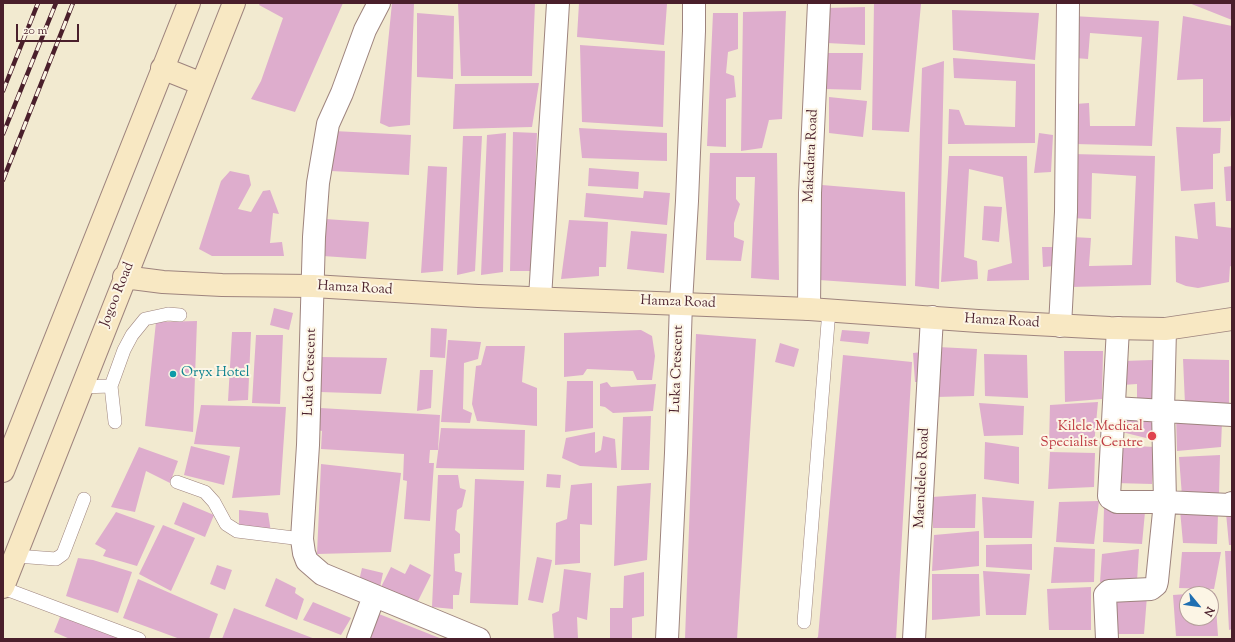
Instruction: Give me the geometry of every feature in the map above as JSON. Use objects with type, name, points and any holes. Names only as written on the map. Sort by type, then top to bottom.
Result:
[{"type":"main road","points":[[3,471],[189,3]]},
{"type":"main road","name":"Jogoo Road","points":[[3,587],[124,277],[234,3]]},
{"type":"main road","points":[[162,68],[202,84]]},
{"type":"main road","name":"Hamza Road","points":[[124,277],[163,282],[222,285],[313,286],[478,296],[681,303],[819,310],[1060,326],[1165,329],[1232,319]]},
{"type":"street","name":"Luka Crescent","points":[[380,3],[365,30],[328,124],[318,183],[315,209],[308,445],[302,539],[304,553],[307,561],[322,574],[479,639]]},
{"type":"street","points":[[540,298],[558,3]]},
{"type":"street","name":"Luka Crescent","points":[[666,639],[676,453],[694,3]]},
{"type":"street","name":"Makadara Road","points":[[819,3],[810,193],[819,310]]},
{"type":"street","points":[[1060,326],[1066,212],[1068,3]]},
{"type":"street","name":"Maendeleo Road","points":[[914,639],[932,317]]},
{"type":"street","points":[[1118,328],[1110,498],[1117,502],[1232,504]]},
{"type":"street","points":[[1107,639],[1106,595],[1109,591],[1150,589],[1156,585],[1157,581],[1165,502],[1163,411],[1165,329]]},
{"type":"street","points":[[1114,408],[1232,415]]},
{"type":"street","points":[[358,639],[374,596]]},
{"type":"lane","points":[[804,622],[819,310]]},
{"type":"lane","points":[[115,422],[111,386],[124,350],[132,335],[145,319],[168,314],[180,315]]},
{"type":"lane","points":[[82,387],[111,386]]},
{"type":"lane","points":[[177,482],[205,492],[214,502],[226,524],[237,531],[302,539]]},
{"type":"lane","points":[[16,556],[56,559],[63,554],[84,499]]},
{"type":"lane","points":[[3,587],[139,639]]},
{"type":"building","points":[[260,3],[343,3],[295,112],[251,99],[261,81],[283,18],[259,5]]},
{"type":"building","points":[[392,3],[414,3],[410,125],[389,127],[380,123]]},
{"type":"building","points":[[458,3],[535,3],[532,76],[461,76]]},
{"type":"building","points":[[579,3],[667,4],[664,45],[577,37]]},
{"type":"building","points":[[874,3],[921,4],[909,132],[872,130]]},
{"type":"building","points":[[1189,3],[1232,3],[1232,20]]},
{"type":"building","points":[[865,7],[865,45],[827,43],[827,8]]},
{"type":"building","points":[[952,10],[1039,13],[1035,60],[953,50]]},
{"type":"building","points":[[786,11],[782,119],[769,120],[762,148],[741,151],[743,12]]},
{"type":"building","points":[[417,13],[454,16],[453,79],[417,77]]},
{"type":"building","points":[[713,13],[738,13],[738,49],[728,52],[726,73],[734,76],[736,97],[726,99],[726,147],[707,146]]},
{"type":"building","points":[[1073,16],[1159,21],[1152,146],[1075,144],[1075,104],[1089,103],[1090,126],[1135,126],[1142,37],[1090,33],[1088,59],[1075,58]]},
{"type":"building","points":[[1183,16],[1232,26],[1232,108],[1230,121],[1203,122],[1203,79],[1177,80]]},
{"type":"building","points":[[580,45],[665,51],[663,127],[582,122]]},
{"type":"building","points":[[828,53],[863,53],[861,90],[825,89]]},
{"type":"building","points":[[953,58],[1035,64],[1035,143],[948,144],[949,109],[959,110],[965,125],[1015,127],[1016,81],[954,78]]},
{"type":"building","points":[[944,61],[939,289],[915,286],[922,68]]},
{"type":"building","points":[[539,83],[532,127],[453,129],[455,84]]},
{"type":"building","points":[[829,97],[867,101],[863,137],[829,133]]},
{"type":"building","points":[[1176,127],[1221,128],[1220,153],[1213,154],[1213,189],[1181,191]]},
{"type":"building","points":[[579,128],[667,133],[667,161],[582,158]]},
{"type":"building","points":[[334,131],[411,135],[409,175],[331,171]]},
{"type":"building","points":[[513,132],[537,133],[532,271],[510,271]]},
{"type":"building","points":[[506,133],[503,272],[481,275],[487,135]]},
{"type":"building","points":[[1039,133],[1053,135],[1051,172],[1034,173]]},
{"type":"building","points":[[463,136],[482,136],[475,271],[457,275]]},
{"type":"building","points":[[710,153],[777,153],[779,280],[751,278],[755,177],[736,177],[736,199],[740,204],[734,223],[734,237],[744,241],[741,261],[706,260]]},
{"type":"building","points":[[1072,154],[1155,156],[1151,285],[1070,287],[1072,237],[1091,238],[1089,266],[1132,265],[1136,176],[1092,173],[1091,219],[1071,218]]},
{"type":"building","points":[[949,156],[1027,156],[1029,280],[987,281],[988,270],[1012,263],[1003,177],[969,169],[964,257],[977,261],[978,279],[941,282]]},
{"type":"building","points":[[428,166],[447,167],[443,271],[421,273]]},
{"type":"building","points":[[1232,166],[1232,201],[1226,201],[1224,167]]},
{"type":"building","points":[[589,168],[639,172],[638,189],[588,186]]},
{"type":"building","points":[[230,171],[249,175],[251,185],[238,209],[251,212],[263,191],[270,190],[279,214],[273,213],[270,243],[282,242],[284,256],[212,256],[199,249],[221,181]]},
{"type":"building","points":[[822,185],[905,192],[906,286],[819,280]]},
{"type":"building","points":[[644,191],[670,193],[667,225],[584,217],[586,193],[643,198]]},
{"type":"building","points":[[1215,202],[1216,226],[1232,228],[1232,267],[1230,266],[1229,282],[1198,288],[1186,286],[1176,282],[1175,236],[1198,239],[1194,204]]},
{"type":"building","points":[[984,206],[1002,207],[999,242],[982,240]]},
{"type":"building","points":[[325,219],[369,222],[366,259],[323,256]]},
{"type":"building","points":[[569,220],[608,222],[606,267],[599,267],[599,276],[561,279]]},
{"type":"building","points":[[631,231],[667,234],[664,273],[627,269]]},
{"type":"building","points":[[1042,247],[1053,247],[1054,266],[1043,267]]},
{"type":"building","points":[[274,308],[293,313],[289,330],[270,325]]},
{"type":"building","name":"Oryx Hotel","points":[[197,321],[193,432],[145,426],[156,322]]},
{"type":"building","points":[[431,328],[447,329],[445,358],[430,357]]},
{"type":"building","points":[[641,330],[652,336],[655,356],[652,380],[637,380],[633,371],[587,369],[583,375],[564,377],[564,333]]},
{"type":"building","points":[[842,330],[870,332],[868,344],[840,341]]},
{"type":"building","points":[[232,332],[251,332],[248,400],[228,401]]},
{"type":"building","points":[[696,334],[756,339],[737,639],[685,639]]},
{"type":"building","points":[[256,335],[283,335],[280,404],[252,403]]},
{"type":"building","points":[[448,340],[481,342],[478,359],[464,363],[463,409],[472,413],[470,423],[441,422]]},
{"type":"building","points":[[780,343],[799,349],[794,367],[775,362]]},
{"type":"building","points":[[486,346],[525,346],[522,382],[537,388],[537,426],[477,421],[472,404],[476,366],[481,365]]},
{"type":"building","points":[[938,347],[977,349],[974,396],[936,397]]},
{"type":"building","points":[[1064,351],[1103,351],[1102,399],[1065,402]]},
{"type":"building","points":[[923,352],[924,382],[915,382],[913,353]]},
{"type":"building","points":[[984,354],[1027,355],[1028,398],[985,396]]},
{"type":"building","points":[[843,355],[912,362],[896,639],[816,639],[818,637]]},
{"type":"building","points":[[320,357],[387,358],[381,394],[320,392]]},
{"type":"building","points":[[1183,359],[1229,360],[1229,404],[1185,404]]},
{"type":"building","points":[[1153,360],[1153,401],[1137,400],[1137,384],[1122,385],[1123,361]]},
{"type":"building","points":[[420,370],[433,370],[431,408],[417,411]]},
{"type":"building","points":[[567,381],[593,381],[593,428],[565,432]]},
{"type":"building","points":[[607,382],[611,387],[656,384],[653,411],[613,413],[605,407],[600,406],[600,384]]},
{"type":"building","points":[[1098,402],[1094,445],[1049,446],[1050,405]]},
{"type":"building","points":[[979,403],[1024,406],[1023,435],[984,436]]},
{"type":"building","points":[[201,405],[286,407],[280,495],[232,498],[240,447],[194,444]]},
{"type":"building","points":[[320,408],[440,415],[438,450],[430,450],[429,463],[434,463],[430,521],[404,519],[407,481],[403,480],[404,454],[321,449],[322,431],[318,430]]},
{"type":"building","points":[[1119,412],[1160,419],[1158,441],[1118,431]]},
{"type":"building","points":[[651,416],[649,470],[621,470],[623,417]]},
{"type":"building","points":[[1176,417],[1222,422],[1221,447],[1177,451]]},
{"type":"building","points":[[441,428],[525,430],[524,470],[436,468]]},
{"type":"building","points":[[595,432],[595,453],[601,450],[603,436],[615,439],[617,468],[580,466],[562,458],[566,438]]},
{"type":"building","points":[[985,442],[1019,447],[1019,484],[984,479]]},
{"type":"building","points":[[1115,445],[1155,447],[1152,484],[1115,483]]},
{"type":"building","points":[[191,446],[230,456],[224,485],[184,475]]},
{"type":"building","points":[[139,447],[178,461],[170,483],[146,471],[135,512],[111,507]]},
{"type":"building","points":[[1050,452],[1095,453],[1094,487],[1048,489]]},
{"type":"building","points":[[1220,455],[1219,495],[1182,496],[1179,457]]},
{"type":"building","points":[[321,464],[401,473],[391,552],[317,554]]},
{"type":"building","points":[[547,474],[561,475],[560,488],[546,487]]},
{"type":"building","points":[[438,475],[458,475],[460,488],[466,490],[462,507],[457,510],[455,530],[460,534],[460,553],[454,554],[455,571],[462,573],[459,595],[453,595],[453,609],[432,607]]},
{"type":"building","points":[[475,479],[524,481],[518,605],[470,603]]},
{"type":"building","points":[[592,483],[592,525],[580,524],[580,563],[555,565],[556,523],[567,519],[571,485]]},
{"type":"building","points":[[651,483],[647,560],[614,566],[617,486]]},
{"type":"building","points":[[976,494],[975,528],[933,528],[932,497]]},
{"type":"building","points":[[982,497],[1034,501],[1032,538],[984,538]]},
{"type":"building","points":[[1099,501],[1094,544],[1056,542],[1059,502]]},
{"type":"building","points":[[183,502],[214,515],[205,537],[174,524]]},
{"type":"building","points":[[1104,508],[1145,512],[1142,544],[1103,542]]},
{"type":"building","points":[[239,510],[268,513],[271,532],[239,528]]},
{"type":"building","points":[[1180,510],[1218,514],[1217,544],[1183,543]]},
{"type":"building","points":[[116,512],[155,526],[137,566],[103,556],[106,550],[95,544]]},
{"type":"building","points":[[1226,513],[1232,513],[1232,545],[1229,545]]},
{"type":"building","points":[[163,525],[195,538],[171,591],[139,574]]},
{"type":"building","points":[[979,531],[979,566],[932,571],[934,535]]},
{"type":"building","points":[[1032,544],[1032,570],[986,567],[986,545]]},
{"type":"building","points":[[1054,547],[1095,549],[1094,582],[1051,583]]},
{"type":"building","points":[[1139,549],[1137,581],[1100,582],[1102,554]]},
{"type":"building","points":[[1225,551],[1232,551],[1232,629],[1229,630]]},
{"type":"building","points":[[1182,552],[1221,552],[1215,586],[1179,586]]},
{"type":"building","points":[[537,557],[552,560],[543,603],[528,600]]},
{"type":"building","points":[[78,558],[93,560],[132,572],[118,613],[66,596]]},
{"type":"building","points":[[410,564],[431,575],[416,605],[381,587],[391,567],[405,574]]},
{"type":"building","points":[[217,565],[232,570],[225,590],[210,584]]},
{"type":"building","points":[[362,568],[383,573],[380,587],[359,581]]},
{"type":"building","points":[[564,569],[591,573],[587,620],[577,617],[578,639],[554,639],[552,614],[559,611]]},
{"type":"building","points":[[983,571],[1030,574],[1026,615],[986,615]]},
{"type":"building","points":[[644,572],[644,616],[632,618],[632,639],[610,639],[610,608],[623,608],[624,576]]},
{"type":"building","points":[[932,574],[979,574],[980,616],[932,620]]},
{"type":"building","points":[[276,578],[296,588],[295,593],[304,599],[297,620],[265,606]]},
{"type":"building","points":[[138,579],[218,614],[209,639],[180,639],[123,618]]},
{"type":"building","points":[[1091,587],[1091,630],[1049,630],[1047,589]]},
{"type":"building","points":[[1173,595],[1179,595],[1179,626],[1217,626],[1218,636],[1176,636]]},
{"type":"building","points":[[1147,596],[1144,634],[1113,634],[1115,598]]},
{"type":"building","points":[[313,602],[351,618],[341,635],[303,620]]},
{"type":"building","points":[[234,608],[315,639],[222,639]]},
{"type":"building","points":[[62,612],[124,639],[70,639],[54,632]]},
{"type":"building","points":[[379,614],[442,639],[369,639]]},
{"type":"railway","points":[[3,91],[38,3]]},
{"type":"railway","points":[[3,134],[56,3]]},
{"type":"railway","points":[[3,180],[73,3]]},
{"type":"place","name":"Oryx Hotel","points":[[173,374]]},
{"type":"place","name":"Kilele Medical Specialist Centre","points":[[1152,436]]}]
